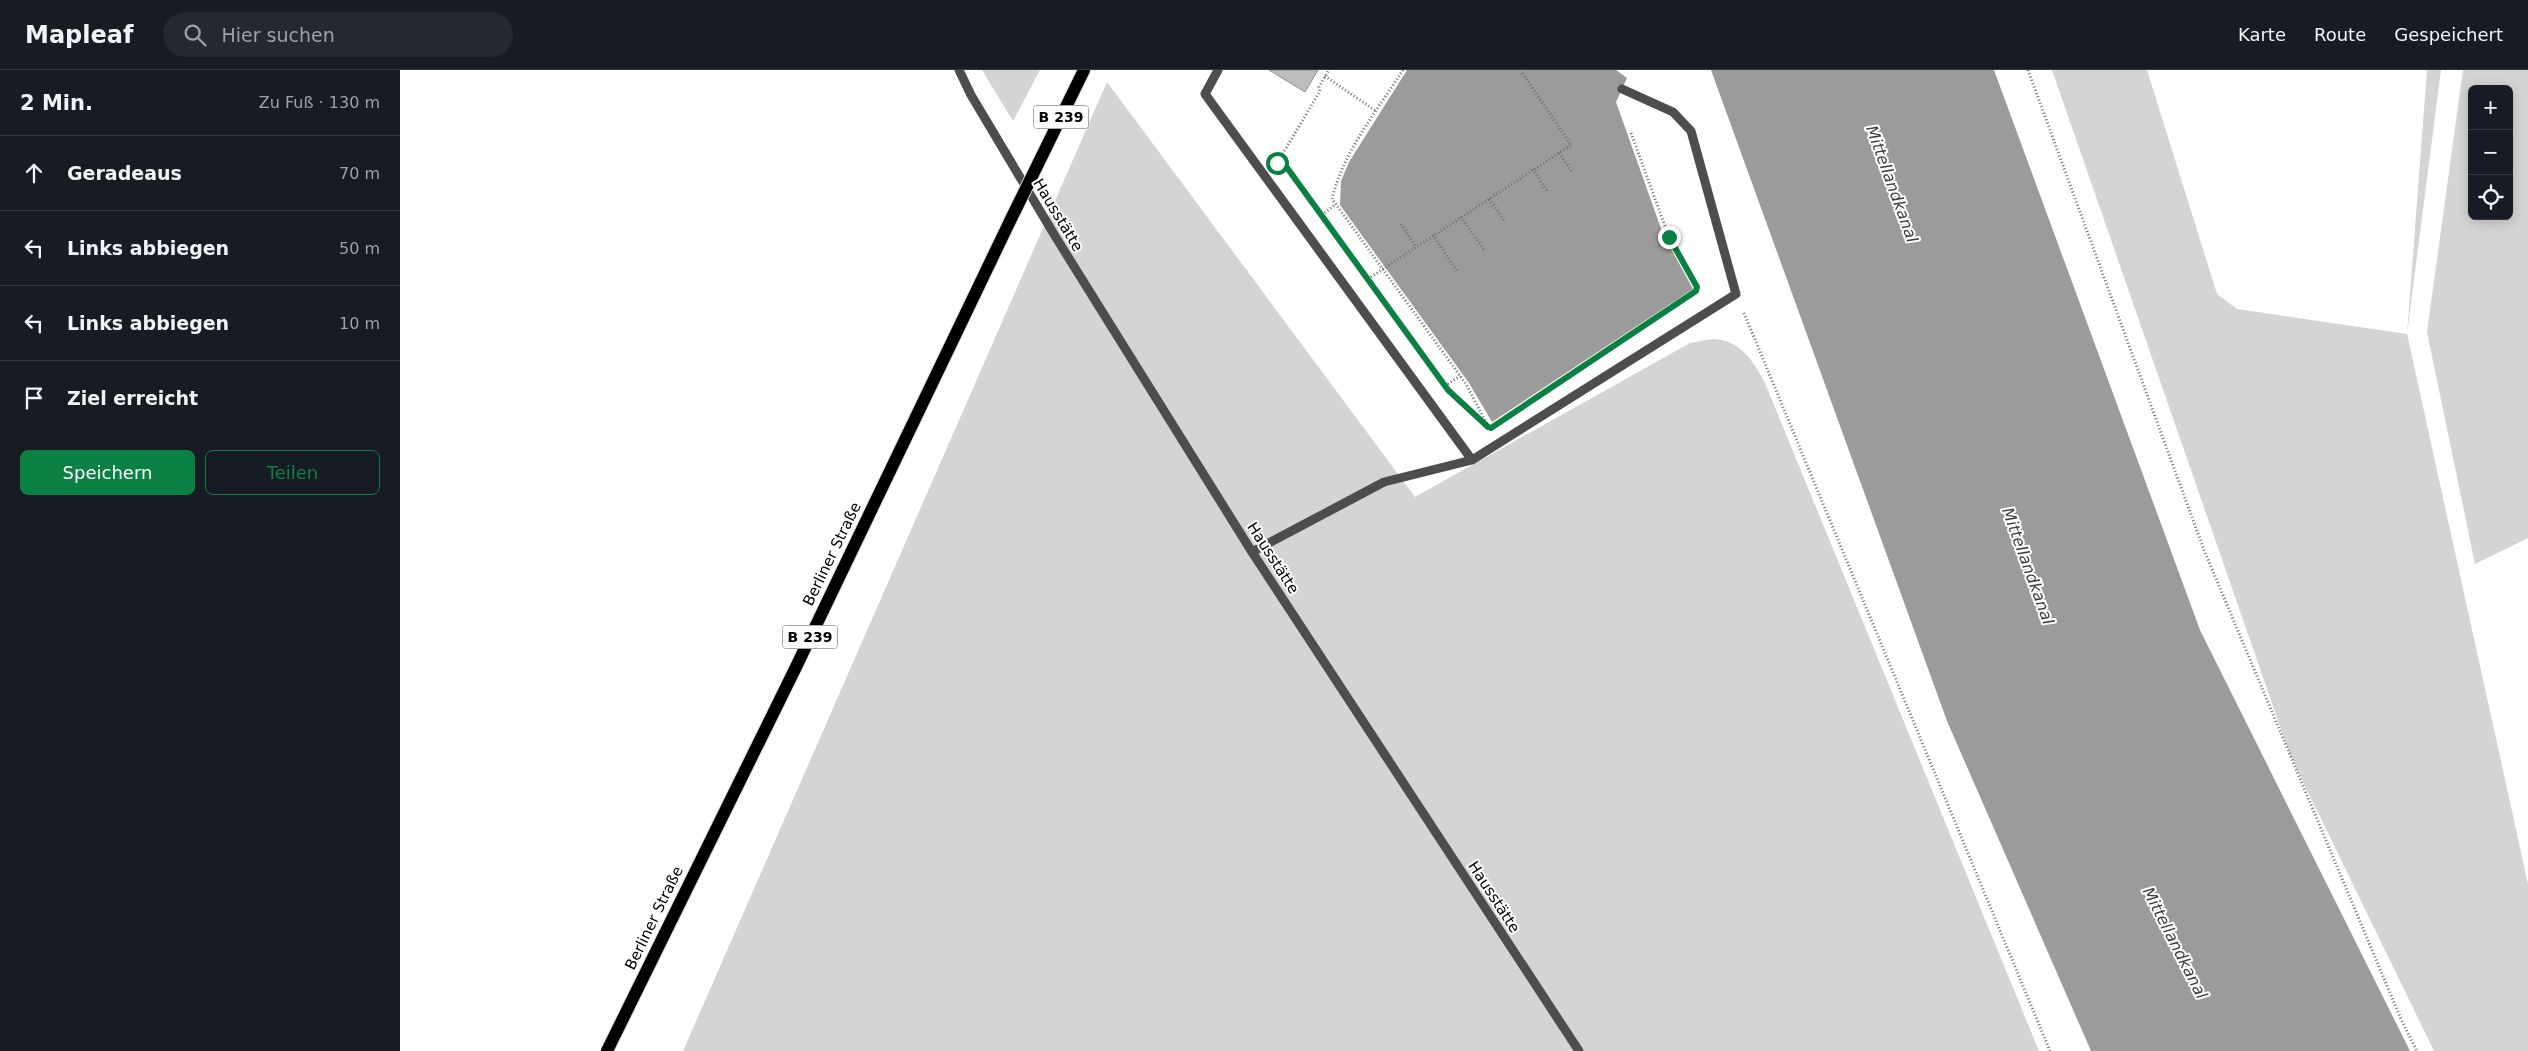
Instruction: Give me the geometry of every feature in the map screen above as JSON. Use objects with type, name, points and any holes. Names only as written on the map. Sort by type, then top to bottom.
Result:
[{"type":"main road","name":"Berliner Straße","points":[[606,1051],[796,667],[1084,70]]},
{"type":"street","name":"Hausstätte","points":[[959,70],[971,95],[1055,236],[1252,552],[1579,1051]]},
{"type":"street","points":[[1218,70],[1205,94],[1472,460]]},
{"type":"street","points":[[1252,552],[1384,482],[1472,460],[1736,294],[1691,132],[1674,112],[1622,89]]},
{"type":"path","points":[[1266,178],[1320,91],[1319,87],[1329,70]]},
{"type":"path","points":[[1403,70],[1346,160],[1336,180],[1332,200],[1460,376],[1490,427],[1445,386],[1439,378]]},
{"type":"path","points":[[2028,70],[2204,550],[2400,1019],[2417,1051]]},
{"type":"path","points":[[1368,279],[1571,145],[1521,71]]},
{"type":"path","points":[[1326,76],[1376,111]]},
{"type":"path","points":[[1631,132],[1669,237],[1697,287],[1696,291],[1680,302]]},
{"type":"path","points":[[1559,153],[1572,173]]},
{"type":"path","points":[[1280,158],[1285,165]]},
{"type":"path","points":[[1533,169],[1547,191]]},
{"type":"path","points":[[1489,199],[1504,220]]},
{"type":"path","points":[[1322,214],[1336,204]]},
{"type":"path","points":[[1316,207],[1327,223]]},
{"type":"path","points":[[1461,217],[1484,251]]},
{"type":"path","points":[[1401,224],[1416,247]]},
{"type":"path","points":[[1433,235],[1457,271]]},
{"type":"path","points":[[1362,271],[1373,287]]},
{"type":"path","points":[[1736,294],[2050,1051]]},
{"type":"path","points":[[1445,386],[1460,376]]},
{"type":"shaded area","points":[[982,70],[1040,70],[1013,121]]},
{"type":"shaded area","points":[[2052,70],[2147,70],[2217,294],[2237,309],[2407,334],[2528,884],[2528,1051],[2434,1051],[2290,755]]},
{"type":"shaded area","points":[[2427,70],[2441,70],[2407,334]]},
{"type":"shaded area","points":[[2463,70],[2528,70],[2528,538],[2475,564],[2427,332]]},
{"type":"shaded area","points":[[1107,82],[1415,497],[1690,343],[1711,339],[1723,340],[1732,343],[1746,354],[1765,383],[2039,1051],[683,1051]]},
{"type":"water","points":[[1407,70],[1616,70],[1627,78],[1616,102],[1663,234],[1693,289],[1492,422],[1469,383],[1340,205],[1341,181],[1349,162]]},
{"type":"water","name":"Mittellandkanal","points":[[1711,70],[1994,70],[2200,630],[2410,1051],[2091,1051],[1947,721]]},
{"type":"building","points":[[1269,70],[1318,70],[1305,92]]},
{"type":"route","points":[[1277,163],[1280,158],[1448,390],[1491,428],[1696,291],[1697,287],[1669,237]]}]
